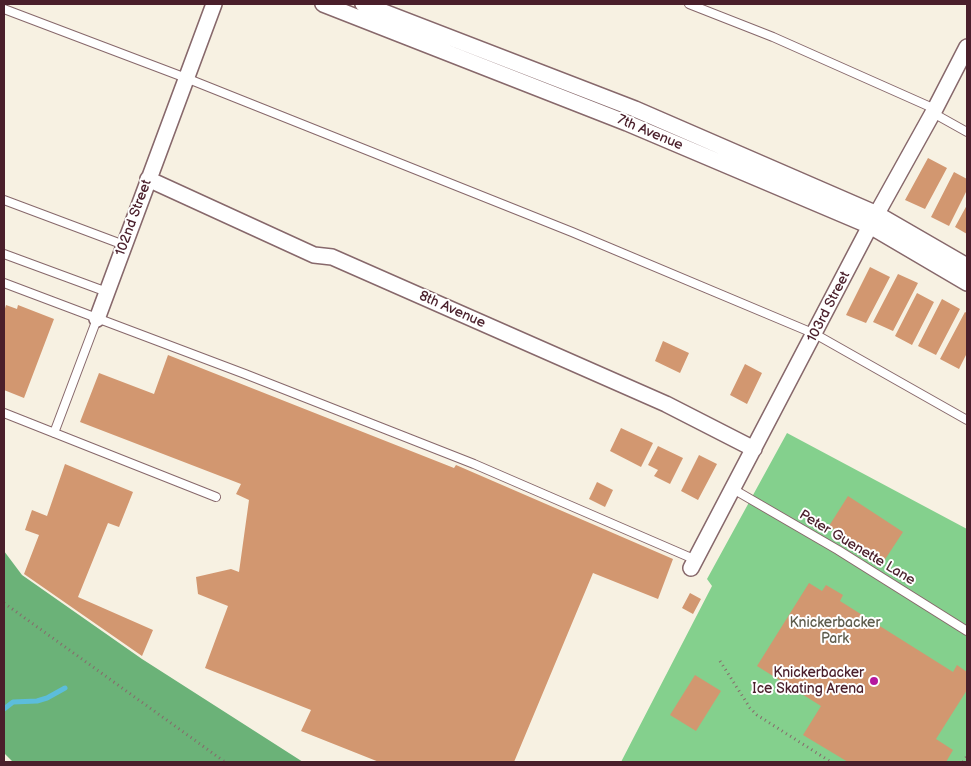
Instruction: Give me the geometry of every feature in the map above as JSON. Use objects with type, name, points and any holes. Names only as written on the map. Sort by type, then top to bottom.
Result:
[{"type":"street","name":"102nd Street","points":[[97,318],[214,4]]},
{"type":"street","name":"7th Avenue","points":[[323,4],[404,27],[643,113],[874,220],[967,266]]},
{"type":"street","name":"7th Avenue","points":[[363,4],[404,27],[637,128],[874,220],[967,283]]},
{"type":"street","name":"103rd Street","points":[[694,564],[967,47]]},
{"type":"street","name":"8th Avenue","points":[[148,179],[314,255],[332,258],[666,404],[754,449]]},
{"type":"lane","points":[[689,4],[773,37],[934,111],[967,132]]},
{"type":"lane","points":[[4,9],[186,78],[562,228],[815,334],[967,420]]},
{"type":"lane","points":[[637,128],[643,113]]},
{"type":"lane","points":[[4,200],[124,245]]},
{"type":"lane","points":[[4,254],[106,292]]},
{"type":"lane","points":[[4,283],[245,374],[474,464],[694,564]]},
{"type":"lane","name":"102nd Street","points":[[54,433],[97,318]]},
{"type":"lane","points":[[4,413],[216,497]]},
{"type":"lane","name":"Peter Guenette Lane","points":[[733,489],[838,550],[967,631]]},
{"type":"path","points":[[4,602],[225,762]]},
{"type":"path","points":[[720,660],[757,716],[831,762]]},
{"type":"path","points":[[964,762],[967,756]]},
{"type":"green space","name":"Knickerbacker Park","points":[[787,433],[967,529],[967,762],[621,762],[712,586],[707,579]]},
{"type":"green space","points":[[4,551],[22,575],[142,659],[303,762],[13,762],[4,753]]},
{"type":"building","points":[[928,158],[947,168],[925,209],[905,200]]},
{"type":"building","points":[[954,172],[967,179],[967,190],[949,226],[931,217]]},
{"type":"building","points":[[967,205],[967,234],[955,227]]},
{"type":"building","points":[[870,267],[890,277],[866,323],[846,315]]},
{"type":"building","points":[[898,274],[918,283],[893,331],[873,322]]},
{"type":"building","points":[[917,293],[934,302],[912,345],[895,336]]},
{"type":"building","points":[[942,299],[960,309],[936,355],[918,346]]},
{"type":"building","points":[[6,305],[17,309],[18,305],[54,319],[24,398],[4,390],[4,312]]},
{"type":"building","points":[[965,312],[967,313],[967,353],[959,369],[940,359]]},
{"type":"building","points":[[663,341],[689,353],[680,373],[655,361]]},
{"type":"building","points":[[168,355],[454,468],[456,465],[673,559],[658,599],[593,573],[514,762],[379,762],[301,731],[311,710],[205,668],[228,606],[198,594],[196,577],[231,569],[239,572],[249,500],[236,494],[241,484],[80,422],[99,373],[154,394]]},
{"type":"building","points":[[745,364],[762,373],[747,404],[730,395]]},
{"type":"building","points":[[621,428],[653,443],[641,467],[610,451]]},
{"type":"building","points":[[658,446],[683,458],[670,484],[654,476],[658,470],[648,465]]},
{"type":"building","points":[[699,455],[717,464],[698,500],[681,491]]},
{"type":"building","points":[[65,464],[133,492],[119,527],[108,523],[78,597],[153,630],[142,656],[24,574],[39,535],[25,530],[32,510],[47,516]]},
{"type":"building","points":[[597,482],[613,490],[605,507],[589,499]]},
{"type":"building","points":[[848,496],[903,532],[884,561],[829,526]]},
{"type":"building","name":"Knickerbacker Ice Skating Arena","points":[[809,583],[822,591],[826,585],[843,595],[840,601],[953,672],[957,665],[967,672],[967,690],[936,739],[953,750],[946,762],[848,762],[803,735],[821,706],[757,666]]},
{"type":"building","points":[[690,593],[701,599],[693,614],[682,608]]},
{"type":"building","points":[[695,675],[721,691],[696,731],[670,715]]},
{"type":"waterway","points":[[4,709],[13,702],[37,701],[65,688]]},
{"type":"place","name":"Knickerbacker Ice Skating Arena","points":[[874,681]]}]
